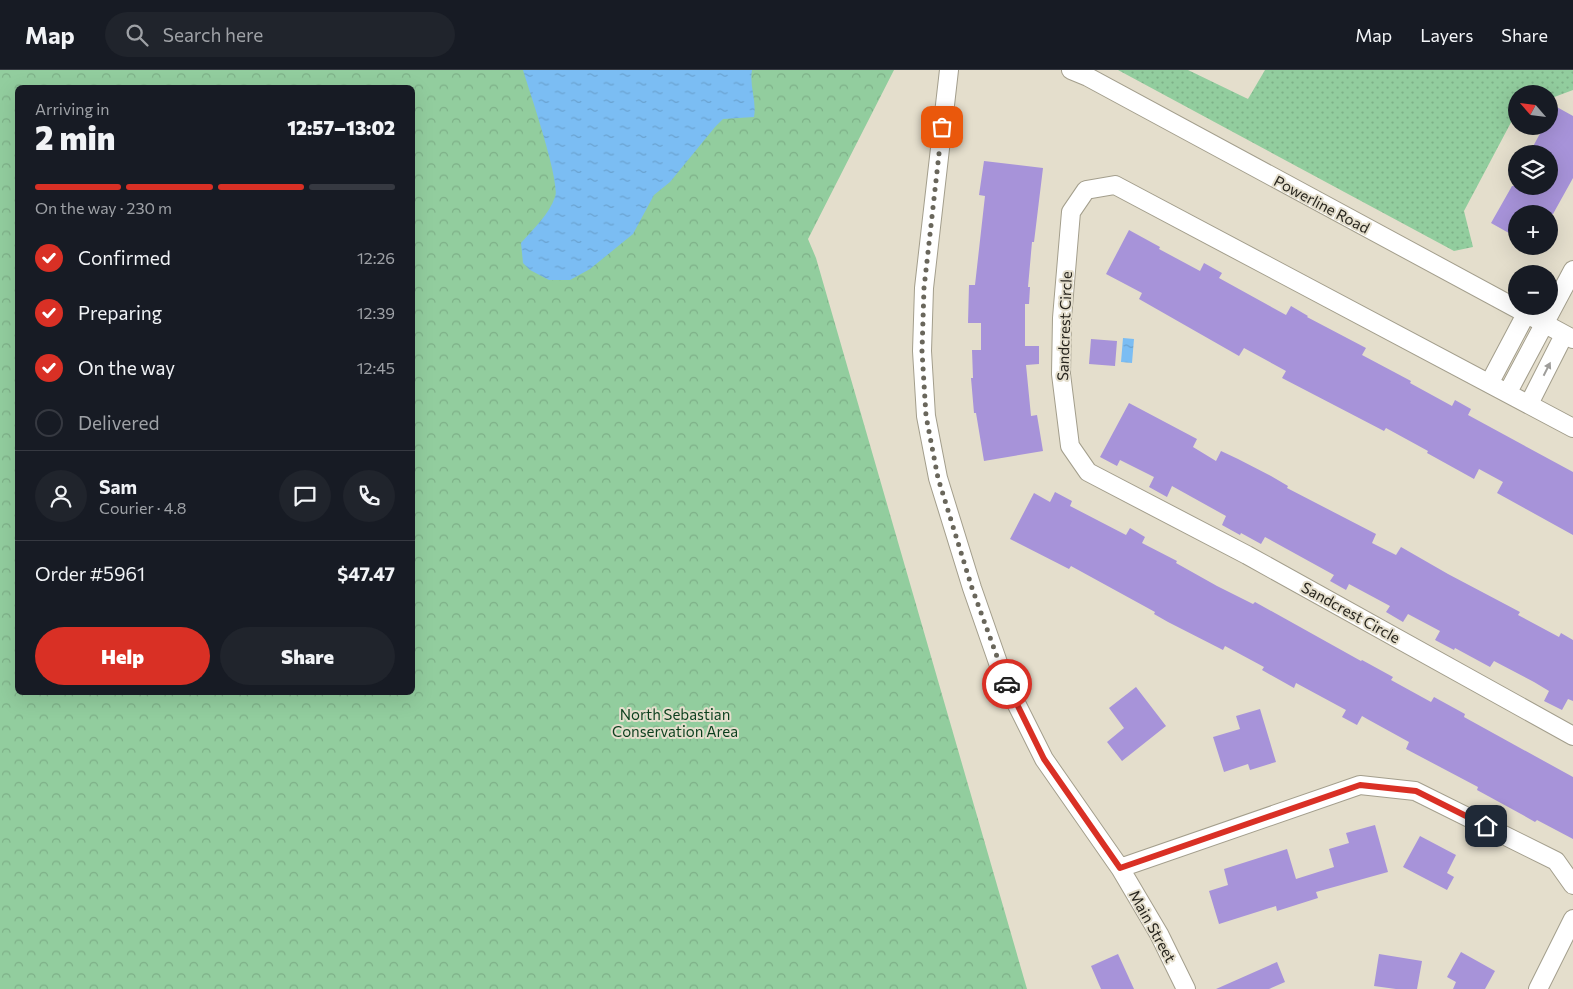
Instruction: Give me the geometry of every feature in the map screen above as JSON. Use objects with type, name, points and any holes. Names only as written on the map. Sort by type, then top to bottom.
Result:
[{"type":"street","name":"Main Street","points":[[948,70],[925,278],[922,351],[926,416],[938,478],[972,588],[1003,677],[1044,759],[1120,868],[1159,934],[1186,989]]},
{"type":"street","name":"Powerline Road","points":[[1071,70],[1097,82],[1508,304]]},
{"type":"street","name":"Sandcrest Circle","points":[[1573,428],[1490,382],[1115,185],[1086,190],[1070,212],[1062,318],[1061,374],[1070,446],[1088,472],[1305,587],[1573,736]]},
{"type":"street","points":[[1508,392],[1573,270]]},
{"type":"street","points":[[1490,382],[1525,315]]},
{"type":"street","name":"Powerline Road","points":[[1528,315],[1569,337]]},
{"type":"street","points":[[1529,404],[1569,337]]},
{"type":"street","points":[[1120,868],[1360,785],[1416,791],[1556,861],[1573,885]]},
{"type":"street","points":[[1538,989],[1573,919]]},
{"type":"green space","name":"North Sebastian Conservation Area","points":[[0,70],[894,70],[808,239],[816,258],[1027,989],[0,989]]},
{"type":"green space","points":[[1118,70],[1188,70],[1248,99],[1265,70],[1573,70],[1573,90],[1558,96],[1558,85],[1508,85],[1508,128],[1464,211],[1473,247],[1454,251]]},
{"type":"water","points":[[523,70],[752,70],[751,81],[755,105],[754,117],[723,119],[670,182],[654,195],[633,234],[590,269],[570,280],[549,280],[530,270],[523,263],[521,243],[549,210],[555,197],[556,188],[549,155]]},
{"type":"water","points":[[1123,338],[1134,339],[1132,363],[1121,362]]},
{"type":"building","points":[[1558,108],[1573,116],[1573,178],[1558,205],[1508,205],[1508,233],[1491,223],[1508,193],[1508,195],[1558,195],[1558,145],[1534,145],[1539,135],[1558,135]]},
{"type":"building","points":[[984,161],[1043,168],[1034,242],[1032,242],[1028,287],[1030,287],[1029,304],[1025,304],[1025,346],[1039,346],[1039,364],[1026,365],[1031,416],[1037,415],[1043,451],[984,461],[976,413],[974,413],[971,378],[973,378],[972,350],[981,350],[981,323],[968,323],[969,285],[975,285],[985,196],[979,195]]},
{"type":"building","points":[[1129,230],[1200,271],[1204,263],[1222,273],[1219,278],[1286,315],[1291,306],[1307,317],[1366,348],[1362,355],[1411,381],[1410,383],[1452,406],[1455,400],[1471,409],[1468,415],[1573,472],[1573,535],[1497,493],[1503,482],[1479,469],[1474,479],[1386,428],[1384,431],[1282,378],[1286,371],[1244,348],[1239,356],[1139,299],[1142,293],[1106,274]]},
{"type":"building","points":[[1091,339],[1117,341],[1115,366],[1089,364]]},
{"type":"building","points":[[1129,403],[1197,439],[1193,447],[1216,461],[1221,451],[1238,459],[1288,486],[1287,488],[1376,534],[1372,543],[1396,555],[1401,547],[1520,612],[1518,615],[1559,637],[1561,633],[1573,640],[1573,701],[1568,699],[1562,710],[1544,701],[1549,691],[1534,682],[1494,661],[1490,667],[1455,648],[1454,650],[1435,640],[1440,631],[1408,614],[1403,622],[1386,612],[1390,606],[1349,584],[1346,590],[1330,581],[1334,575],[1265,537],[1261,544],[1222,525],[1226,516],[1172,486],[1167,497],[1149,487],[1154,477],[1120,460],[1117,466],[1100,457]]},
{"type":"building","points":[[1055,492],[1072,501],[1070,506],[1126,535],[1130,528],[1145,537],[1142,543],[1177,561],[1176,563],[1253,604],[1255,602],[1362,660],[1393,677],[1391,680],[1431,702],[1434,697],[1465,714],[1464,717],[1573,777],[1573,839],[1537,820],[1535,822],[1477,790],[1478,787],[1406,749],[1409,742],[1362,716],[1357,725],[1342,717],[1346,710],[1296,683],[1294,688],[1262,670],[1264,667],[1225,646],[1223,650],[1168,622],[1154,614],[1155,612],[1071,566],[1069,569],[1010,539],[1034,493],[1050,502]]},
{"type":"building","points":[[1136,687],[1166,726],[1122,761],[1107,742],[1124,728],[1109,708]]},
{"type":"building","points":[[1260,709],[1276,762],[1250,770],[1248,764],[1224,772],[1213,737],[1240,729],[1236,716]]},
{"type":"building","points":[[1375,825],[1388,872],[1316,892],[1318,898],[1277,911],[1276,906],[1219,924],[1209,891],[1228,885],[1224,869],[1287,849],[1296,879],[1334,867],[1329,849],[1349,843],[1346,833]]},
{"type":"building","points":[[1420,836],[1456,855],[1447,873],[1454,877],[1447,890],[1403,867]]},
{"type":"building","points":[[1461,952],[1495,971],[1485,989],[1453,989],[1456,982],[1447,977]]},
{"type":"building","points":[[1118,954],[1134,989],[1101,989],[1091,966]]},
{"type":"building","points":[[1379,954],[1422,961],[1417,989],[1374,986]]},
{"type":"building","points":[[1277,962],[1285,982],[1269,989],[1216,989]]},
{"type":"way so far","points":[[942,127],[924,288],[922,351],[926,416],[938,478],[972,588],[1007,684]]},
{"type":"route","points":[[1007,684],[1044,759],[1120,868],[1360,785],[1416,791],[1486,826]]}]
